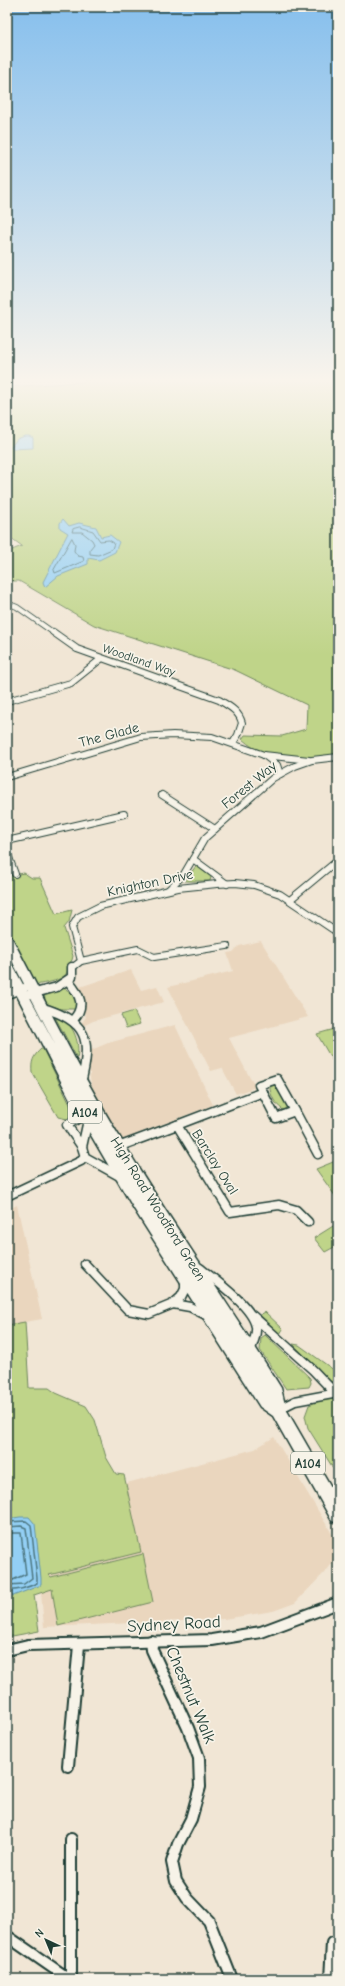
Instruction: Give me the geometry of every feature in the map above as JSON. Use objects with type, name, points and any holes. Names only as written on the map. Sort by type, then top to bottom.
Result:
[{"type":"main road","name":"High Road Woodford Green","points":[[7,940],[27,991],[87,1116],[181,1271],[265,1402],[278,1410]]},
{"type":"main road","name":"High Road Woodford Green","points":[[7,965],[27,991],[43,1008],[81,1083],[118,1147],[186,1256],[250,1351],[276,1393],[278,1410],[338,1515]]},
{"type":"street","name":"Woodland Way","points":[[7,603],[18,608],[77,649],[220,700],[236,710],[242,719],[243,727],[233,743]]},
{"type":"street","points":[[7,701],[71,682],[101,658]]},
{"type":"street","name":"The Glade","points":[[7,776],[141,737],[173,735],[212,737],[264,755],[312,760]]},
{"type":"street","name":"The Glade","points":[[264,755],[277,765],[280,774]]},
{"type":"street","name":"Forest Way","points":[[168,890],[184,874],[205,838],[280,774],[295,766],[312,760],[338,757]]},
{"type":"street","points":[[162,795],[214,829]]},
{"type":"street","points":[[7,841],[124,814]]},
{"type":"street","points":[[7,852],[15,874]]},
{"type":"street","points":[[193,859],[227,885]]},
{"type":"street","points":[[291,898],[338,860]]},
{"type":"street","name":"Knighton Drive","points":[[81,962],[72,927],[77,917],[95,908],[168,890],[195,886],[250,886],[270,890],[291,898],[319,921],[338,933]]},
{"type":"street","points":[[7,994],[68,982],[72,977],[72,967],[81,962],[138,949],[154,957],[227,946]]},
{"type":"street","points":[[68,982],[78,994],[82,1007],[81,1013],[73,1020]]},
{"type":"street","points":[[43,1008],[59,1013],[73,1020],[83,1034],[85,1051],[84,1071],[81,1083]]},
{"type":"street","name":"Barclay Oval","points":[[118,1147],[177,1126],[262,1092],[259,1085],[277,1079],[295,1111]]},
{"type":"street","points":[[262,1092],[276,1118],[295,1111],[318,1154]]},
{"type":"street","points":[[82,1147],[87,1116]]},
{"type":"street","points":[[87,1116],[67,1125],[82,1147],[85,1157],[124,1179]]},
{"type":"street","name":"Barclay Oval","points":[[177,1126],[230,1212],[278,1205],[296,1210],[308,1222]]},
{"type":"street","points":[[7,1196],[81,1161],[85,1157]]},
{"type":"street","points":[[186,1256],[337,1393]]},
{"type":"street","points":[[85,1264],[128,1310],[149,1314],[173,1304],[181,1297],[185,1289],[185,1282],[181,1271]]},
{"type":"street","points":[[173,1304],[197,1309],[216,1325]]},
{"type":"street","points":[[250,1351],[255,1338],[256,1326],[251,1315]]},
{"type":"street","points":[[278,1410],[295,1402],[337,1393]]},
{"type":"street","name":"Sydney Road","points":[[7,1650],[28,1645],[79,1645],[151,1641],[212,1640],[261,1632],[338,1603]]},
{"type":"street","name":"Chestnut Walk","points":[[151,1641],[152,1650],[188,1728],[199,1758],[200,1786],[191,1819],[178,1844],[172,1862],[176,1881],[187,1898],[210,1921],[232,1979]]},
{"type":"street","points":[[68,1766],[79,1645]]},
{"type":"street","points":[[70,1979],[71,1839]]},
{"type":"street","points":[[7,1936],[70,1979]]},
{"type":"street","points":[[330,1979],[332,1943]]},
{"type":"shaded area","points":[[261,941],[308,1017],[229,1038],[256,1087],[236,1094],[222,1068],[211,1071],[168,987],[233,971],[227,953],[233,952],[239,946]]},
{"type":"shaded area","points":[[131,970],[141,990],[157,986],[164,1002],[93,1021],[83,1026],[81,1024],[86,1017],[74,989]]},
{"type":"shaded area","points":[[175,1025],[213,1105],[121,1140],[94,1098],[90,1078],[89,1051],[108,1043]]},
{"type":"shaded area","points":[[17,1205],[42,1319],[25,1322],[31,1412],[7,1417],[7,1210]]},
{"type":"shaded area","points":[[274,1437],[338,1544],[338,1556],[327,1570],[295,1603],[273,1611],[224,1619],[44,1627],[34,1512],[123,1484],[255,1449]]},
{"type":"green space","points":[[7,470],[338,470],[338,755],[283,757],[266,754],[250,746],[242,739],[245,735],[282,736],[306,729],[307,705],[235,670],[94,625],[19,581],[7,581],[7,552],[22,546],[7,535]]},
{"type":"green space","points":[[196,866],[211,877],[210,881],[185,881]]},
{"type":"green space","points":[[24,873],[32,878],[40,878],[56,914],[72,910],[69,922],[64,928],[73,956],[68,965],[68,970],[62,978],[52,982],[36,985],[7,930],[7,876]]},
{"type":"green space","points":[[60,988],[67,990],[73,995],[76,1002],[75,1009],[60,1009],[46,1003],[44,994]]},
{"type":"green space","points":[[134,1011],[140,1024],[126,1028],[121,1015]]},
{"type":"green space","points":[[54,1015],[66,1021],[74,1032],[78,1045],[77,1058]]},
{"type":"green space","points":[[338,1028],[338,1070],[317,1034]]},
{"type":"green space","points":[[41,1049],[43,1049],[75,1115],[67,1119],[58,1117],[32,1072],[33,1059]]},
{"type":"green space","points":[[270,1086],[278,1086],[289,1107],[286,1111],[277,1105],[271,1093]]},
{"type":"green space","points":[[338,1160],[338,1200],[316,1169]]},
{"type":"green space","points":[[338,1223],[338,1245],[325,1252],[314,1238]]},
{"type":"green space","points":[[265,1312],[283,1329],[280,1334],[260,1315]]},
{"type":"green space","points":[[25,1322],[29,1388],[49,1388],[56,1393],[86,1406],[95,1420],[106,1457],[116,1474],[124,1475],[141,1552],[49,1575],[51,1577],[143,1554],[153,1602],[58,1626],[52,1589],[34,1595],[39,1631],[7,1637],[7,1325]]},
{"type":"green space","points":[[265,1335],[310,1378],[311,1383],[309,1387],[286,1389],[260,1350],[261,1338]]},
{"type":"green space","points":[[293,1344],[299,1345],[338,1373],[338,1383],[330,1381]]},
{"type":"green space","points":[[338,1398],[338,1476],[308,1428],[305,1416],[309,1405],[319,1401]]},
{"type":"water","points":[[63,519],[69,526],[79,523],[96,527],[101,537],[110,535],[119,542],[115,552],[99,560],[88,558],[88,564],[58,576],[45,587],[43,582],[68,533],[60,528],[60,523]]},
{"type":"water","points":[[29,1517],[35,1524],[41,1585],[13,1596],[7,1593],[7,1519]]}]
